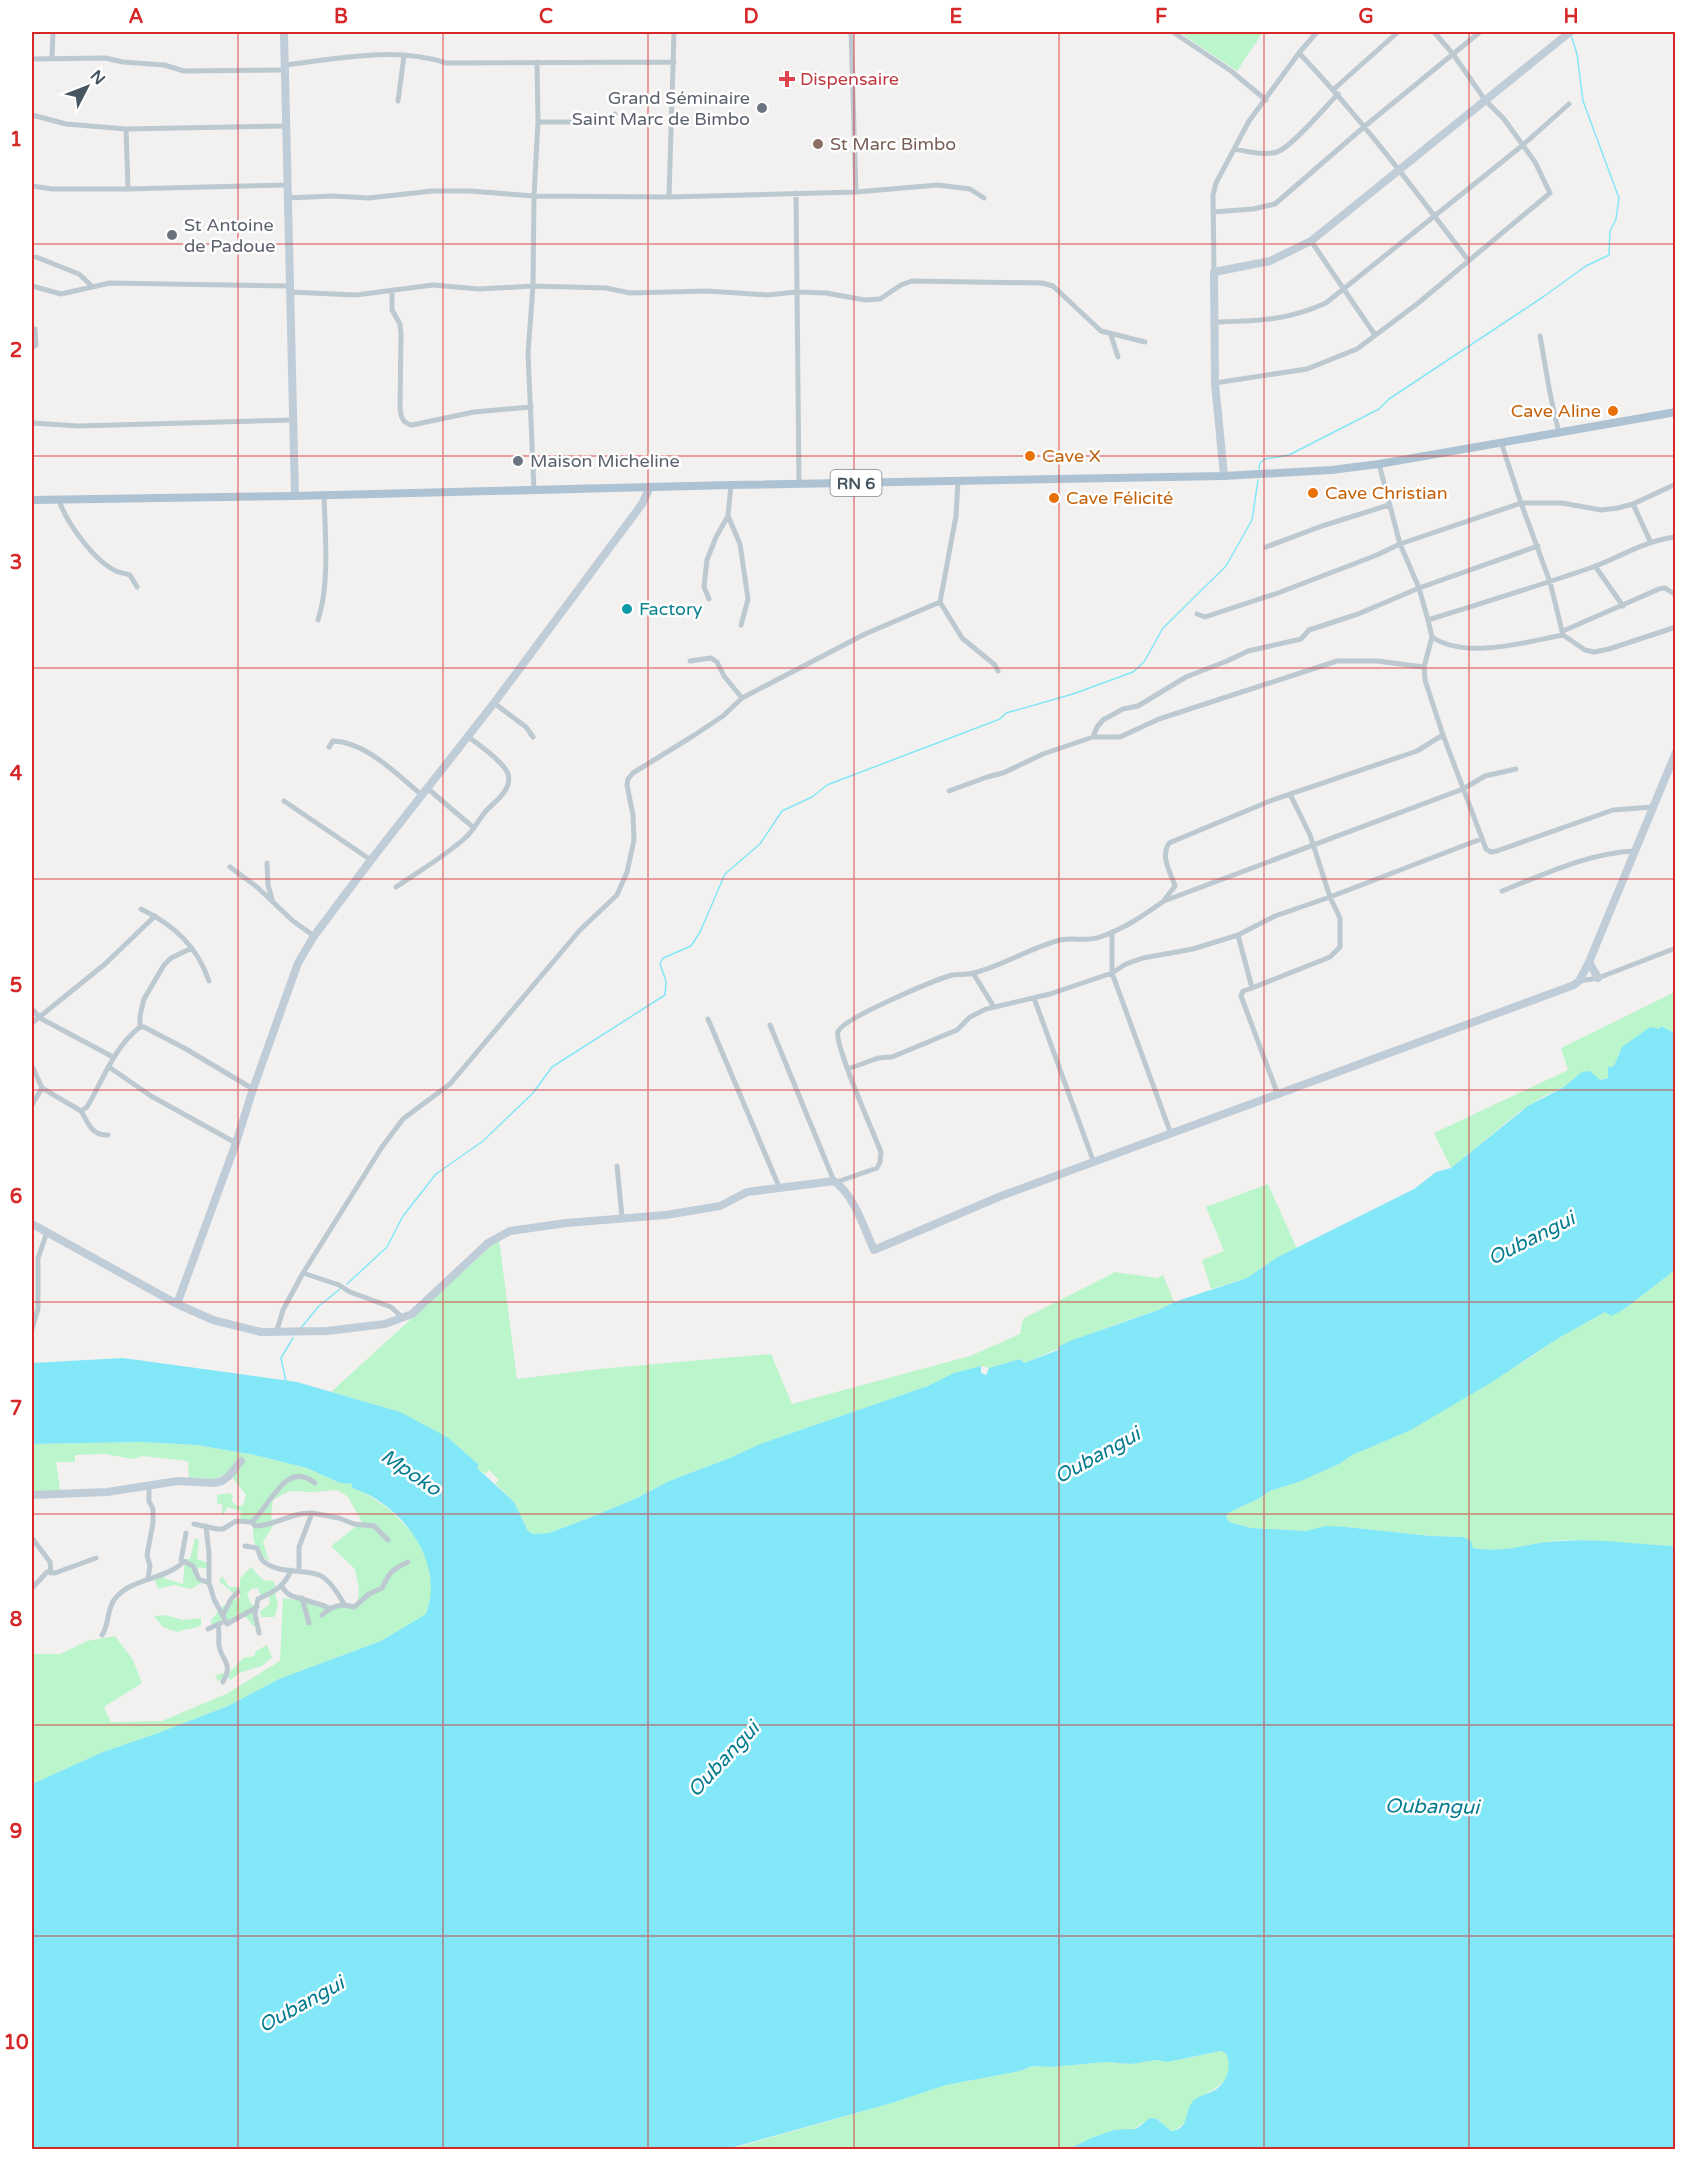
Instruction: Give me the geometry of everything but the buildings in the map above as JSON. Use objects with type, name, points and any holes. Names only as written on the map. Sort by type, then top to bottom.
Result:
[{"type":"main road","name":"RN 6","points":[[32,500],[1224,476],[1331,470],[1379,464],[1676,412]]},
{"type":"street","points":[[52,58],[53,32]]},
{"type":"street","points":[[284,32],[295,496]]},
{"type":"street","points":[[669,197],[674,32]]},
{"type":"street","points":[[851,32],[856,192]]},
{"type":"street","points":[[1173,32],[1231,71],[1266,100]]},
{"type":"street","points":[[1224,476],[1215,383],[1213,195],[1216,183],[1249,121],[1299,52],[1317,32]]},
{"type":"street","points":[[1234,149],[1276,153],[1287,146],[1336,92],[1398,32]]},
{"type":"street","points":[[1215,383],[1307,369],[1357,349],[1417,304],[1550,193],[1535,162],[1523,145],[1504,119],[1485,100],[1453,54],[1434,32]]},
{"type":"street","points":[[1213,212],[1260,208],[1275,204],[1365,126],[1480,32]]},
{"type":"street","points":[[1214,272],[1270,261],[1311,241],[1568,33]]},
{"type":"street","points":[[1299,52],[1336,92],[1400,169],[1468,260]]},
{"type":"street","points":[[32,59],[105,58],[123,62],[164,65],[184,70],[284,67],[360,57],[404,56],[431,58],[446,63],[674,62]]},
{"type":"street","points":[[398,101],[404,56]]},
{"type":"street","points":[[534,490],[528,353],[533,286],[538,122],[537,62]]},
{"type":"street","points":[[1225,63],[1231,71]]},
{"type":"street","points":[[1215,322],[1270,321],[1298,315],[1326,303],[1344,291],[1523,145],[1569,104]]},
{"type":"street","points":[[538,122],[601,122],[615,114]]},
{"type":"street","points":[[32,115],[66,124],[126,129],[285,126]]},
{"type":"street","points":[[126,129],[128,189]]},
{"type":"street","points":[[287,198],[332,196],[369,198],[432,191],[470,191],[534,196],[669,197],[856,192],[938,184],[970,189],[984,198]]},
{"type":"street","points":[[32,186],[52,189],[128,189],[287,185]]},
{"type":"street","points":[[796,194],[799,484]]},
{"type":"street","points":[[1311,241],[1375,335]]},
{"type":"street","points":[[36,257],[79,274],[93,287]]},
{"type":"street","points":[[32,286],[61,294],[110,283],[289,289],[356,295],[433,285],[479,289],[533,286],[606,288],[630,293],[707,291],[768,295],[796,292],[826,293],[865,300],[880,299],[901,285],[912,281],[1042,283],[1053,286],[1093,325],[1111,334],[1145,342]]},
{"type":"street","points":[[392,290],[392,310],[400,324],[401,333],[400,408],[401,417],[405,422],[412,425],[474,412],[531,407]]},
{"type":"street","points":[[32,348],[36,345],[35,328]]},
{"type":"street","points":[[1111,334],[1118,357]]},
{"type":"street","points":[[1540,336],[1559,432]]},
{"type":"street","points":[[32,423],[78,426],[292,420]]},
{"type":"street","points":[[1501,442],[1550,582],[1563,633],[1585,650],[1594,652],[1676,627]]},
{"type":"street","points":[[1379,464],[1400,544],[1419,588],[1432,637],[1424,667],[1425,680],[1486,849],[1491,852],[1497,851],[1614,810],[1653,807]]},
{"type":"street","points":[[958,481],[956,516],[940,602],[962,638],[995,665],[998,671]]},
{"type":"street","points":[[1197,614],[1205,617],[1278,593],[1400,544],[1521,503],[1562,503],[1601,510],[1633,504],[1676,484]]},
{"type":"street","points":[[709,599],[704,587],[707,560],[728,516],[731,485]]},
{"type":"street","points":[[177,1304],[298,963],[314,936],[494,703],[642,504],[650,487]]},
{"type":"street","points":[[318,620],[322,609],[325,564],[324,495]]},
{"type":"street","points":[[59,500],[66,518],[87,546],[114,570],[130,574],[137,587]]},
{"type":"street","points":[[1633,504],[1651,543]]},
{"type":"street","points":[[1266,547],[1389,505]]},
{"type":"street","points":[[728,516],[740,544],[748,599],[741,625]]},
{"type":"street","points":[[1428,620],[1550,582],[1651,543],[1676,537]]},
{"type":"street","points":[[1093,737],[1103,720],[1123,710],[1138,706],[1186,677],[1248,651],[1301,639],[1309,630],[1358,614],[1419,588],[1538,546]]},
{"type":"street","points":[[1595,566],[1623,606]]},
{"type":"street","points":[[1432,637],[1449,645],[1483,648],[1510,645],[1563,633],[1659,589],[1665,588],[1676,595]]},
{"type":"street","points":[[276,1333],[283,1310],[303,1273],[359,1180],[404,1119],[450,1084],[580,930],[617,895],[627,872],[634,840],[633,816],[627,785],[633,773],[723,716],[742,698],[865,634],[940,602]]},
{"type":"street","points":[[690,661],[711,658],[717,662],[724,676],[742,698]]},
{"type":"street","points":[[949,791],[1003,773],[1043,754],[1093,737],[1120,737],[1160,719],[1337,661],[1377,661],[1424,667]]},
{"type":"street","points":[[494,703],[526,727],[533,737]]},
{"type":"street","points":[[1164,900],[1174,886],[1165,860],[1165,849],[1169,843],[1290,795],[1417,751],[1443,735]]},
{"type":"street","points":[[396,887],[439,859],[466,837],[484,813],[506,791],[509,784],[504,767],[467,736]]},
{"type":"street","points":[[329,747],[333,741],[342,741],[362,750],[425,791],[474,828]]},
{"type":"street","points":[[1579,981],[1676,752]]},
{"type":"street","points":[[32,1224],[177,1304],[228,1325],[276,1333],[327,1331],[385,1324],[404,1318],[420,1309],[483,1247],[501,1234],[527,1228],[622,1217],[666,1215],[720,1206],[747,1192],[836,1181],[877,1168],[881,1152],[848,1070],[837,1033],[842,1025],[857,1016],[952,975],[973,973],[1041,945],[1064,939],[1097,939],[1134,921],[1164,900],[1463,789],[1485,776],[1516,769]]},
{"type":"street","points":[[1278,1095],[1240,996],[1243,991],[1330,957],[1340,947],[1340,918],[1330,897],[1310,835],[1290,795]]},
{"type":"street","points":[[284,801],[371,861]]},
{"type":"street","points":[[848,1070],[878,1058],[892,1057],[957,1030],[970,1017],[994,1007],[1011,1005],[1023,999],[1034,998],[1112,973],[1126,964],[1143,958],[1193,949],[1238,935],[1275,916],[1481,839]]},
{"type":"street","points":[[1502,891],[1559,868],[1604,854],[1635,851]]},
{"type":"street","points":[[267,863],[268,885],[273,900]]},
{"type":"street","points":[[230,867],[314,936]]},
{"type":"street","points":[[141,909],[173,927],[192,948],[205,968],[209,981]]},
{"type":"street","points":[[32,1023],[105,964],[155,916]]},
{"type":"street","points":[[1112,933],[1112,973],[1171,1134]]},
{"type":"street","points":[[1238,935],[1251,988]]},
{"type":"street","points":[[81,1111],[87,1107],[113,1057],[140,1027],[144,999],[164,965],[171,958],[192,948]]},
{"type":"street","points":[[770,1025],[836,1181],[850,1200],[874,1250],[1001,1196],[1562,990],[1579,981],[1599,978],[1676,948]]},
{"type":"street","points":[[1589,962],[1599,978]]},
{"type":"street","points":[[973,973],[994,1007]]},
{"type":"street","points":[[1034,998],[1095,1163]]},
{"type":"street","points":[[32,1009],[40,1018],[113,1057]]},
{"type":"street","points":[[708,1019],[780,1189]]},
{"type":"street","points":[[140,1027],[186,1049],[253,1089]]},
{"type":"street","points":[[32,1066],[42,1088],[81,1111],[89,1127],[94,1131],[108,1135]]},
{"type":"street","points":[[109,1067],[151,1096],[236,1143]]},
{"type":"street","points":[[32,1105],[42,1088]]},
{"type":"street","points":[[617,1166],[622,1217]]},
{"type":"street","points":[[32,1329],[38,1310],[39,1258],[47,1232]]},
{"type":"street","points":[[303,1273],[391,1307],[404,1318]]},
{"type":"street","points":[[32,1495],[107,1492],[178,1481],[214,1483],[229,1476],[241,1461]]},
{"type":"street","points":[[252,1522],[278,1488],[288,1479],[296,1475],[304,1476],[315,1483]]},
{"type":"street","points":[[148,1578],[150,1566],[147,1555],[153,1523],[149,1485]]},
{"type":"street","points":[[300,1572],[299,1547],[312,1513]]},
{"type":"street","points":[[194,1524],[223,1529],[236,1521],[252,1522],[255,1526],[266,1526],[297,1515],[312,1513],[339,1518],[354,1524],[374,1526],[388,1540]]},
{"type":"street","points":[[206,1526],[209,1583],[214,1599],[227,1624],[257,1607]]},
{"type":"street","points":[[183,1562],[181,1560],[186,1533]]},
{"type":"street","points":[[32,1538],[50,1562],[51,1573]]},
{"type":"street","points":[[245,1546],[257,1548],[262,1560],[267,1563],[320,1575],[344,1604]]},
{"type":"street","points":[[32,1588],[43,1575],[77,1566],[96,1558]]},
{"type":"street","points":[[102,1635],[115,1599],[125,1590],[148,1578],[177,1568],[183,1562]]},
{"type":"street","points":[[183,1562],[193,1566],[199,1579],[209,1583]]},
{"type":"street","points":[[322,1615],[329,1609],[344,1604],[354,1607],[369,1594],[382,1588],[384,1579],[394,1569],[408,1562]]},
{"type":"street","points":[[259,1634],[255,1614],[258,1599],[282,1587],[291,1570]]},
{"type":"street","points":[[282,1587],[287,1593],[329,1609]]},
{"type":"street","points":[[208,1629],[218,1625],[224,1618],[231,1599],[238,1592]]},
{"type":"street","points":[[302,1598],[309,1623]]},
{"type":"street","points":[[218,1625],[219,1649],[227,1660],[228,1668],[223,1682]]},
{"type":"green space","points":[[1179,32],[1263,32],[1237,71]]},
{"type":"green space","points":[[1675,992],[1675,1033],[1661,1026],[1619,1052],[1617,1062],[1614,1066],[1608,1067],[1608,1078],[1564,1087],[1544,1096],[1519,1112],[1451,1168],[1434,1133],[1568,1070],[1561,1048]]},
{"type":"green space","points":[[1268,1184],[1297,1249],[1276,1258],[1247,1278],[1211,1289],[1202,1260],[1224,1251],[1206,1207]]},
{"type":"green space","points":[[499,1239],[517,1379],[599,1369],[771,1354],[792,1404],[970,1356],[1020,1334],[1023,1319],[1115,1272],[1157,1278],[1163,1275],[1174,1302],[1024,1363],[1020,1359],[989,1368],[981,1366],[954,1373],[928,1386],[760,1444],[669,1481],[637,1498],[589,1518],[549,1533],[533,1534],[528,1531],[514,1502],[495,1483],[499,1480],[489,1470],[485,1474],[476,1467],[478,1466],[400,1412],[331,1392]]},
{"type":"green space","points":[[1675,1270],[1675,1546],[1564,1540],[1508,1549],[1485,1550],[1473,1548],[1463,1537],[1346,1527],[1306,1531],[1251,1528],[1229,1522],[1226,1518],[1228,1513],[1270,1491],[1301,1481],[1339,1464],[1352,1455],[1409,1431],[1557,1339],[1605,1312],[1623,1310]]},
{"type":"green space","points":[[141,1442],[197,1445],[255,1455],[307,1468],[340,1483],[353,1484],[352,1488],[362,1491],[389,1509],[417,1540],[428,1562],[432,1593],[426,1614],[381,1641],[279,1679],[228,1706],[103,1752],[32,1784],[32,1654],[60,1654],[87,1641],[115,1636],[133,1660],[142,1683],[104,1707],[111,1722],[162,1721],[226,1694],[280,1661],[283,1598],[355,1609],[358,1602],[359,1589],[355,1569],[331,1546],[362,1522],[348,1497],[338,1490],[289,1491],[273,1500],[271,1516],[275,1523],[263,1542],[269,1561],[260,1554],[255,1546],[253,1525],[240,1520],[241,1511],[227,1507],[224,1515],[221,1515],[223,1505],[217,1503],[217,1495],[230,1493],[235,1505],[243,1506],[246,1495],[229,1473],[214,1479],[189,1478],[188,1461],[142,1456],[134,1459],[105,1454],[75,1455],[75,1462],[56,1462],[60,1490],[32,1492],[32,1444]]},
{"type":"green space","points":[[195,1538],[199,1540],[197,1559],[208,1563],[207,1569],[199,1567],[196,1577],[202,1583],[190,1589],[174,1585],[158,1589],[154,1578],[162,1575],[166,1579],[183,1584],[185,1559],[190,1559]]},
{"type":"green space","points":[[251,1567],[263,1580],[273,1581],[279,1591],[275,1593],[278,1606],[274,1617],[261,1617],[260,1611],[269,1605],[270,1599],[267,1595],[261,1597],[258,1588],[251,1589],[247,1594],[251,1604],[256,1606],[253,1612],[256,1625],[253,1626],[247,1618],[241,1615],[227,1622],[225,1619],[212,1626],[211,1620],[223,1606],[240,1597],[240,1592],[234,1594],[219,1581],[222,1576],[229,1587],[240,1587],[240,1578]]},
{"type":"green space","points":[[164,1615],[184,1620],[201,1618],[201,1625],[177,1632],[163,1627],[154,1616]]},
{"type":"green space","points":[[267,1645],[272,1657],[262,1666],[239,1673],[231,1680],[228,1678],[218,1681],[215,1676],[222,1673],[227,1675],[243,1658],[254,1656],[256,1651]]},
{"type":"green space","points":[[1221,2051],[1226,2053],[1229,2065],[1224,2082],[1193,2103],[1188,2111],[1187,2121],[1174,2131],[1167,2129],[1158,2119],[1142,2123],[1133,2130],[1114,2130],[1069,2149],[727,2150],[892,2103],[946,2085],[1020,2071],[1032,2066],[1052,2067],[1106,2062],[1131,2064],[1156,2060],[1167,2062]]},
{"type":"water","points":[[1661,1026],[1675,1033],[1675,1270],[1623,1310],[1611,1316],[1605,1312],[1557,1339],[1492,1382],[1409,1431],[1352,1455],[1339,1464],[1301,1481],[1270,1491],[1228,1513],[1226,1517],[1229,1522],[1251,1528],[1306,1531],[1326,1526],[1463,1537],[1471,1541],[1473,1548],[1496,1550],[1575,1540],[1675,1546],[1675,2149],[1069,2149],[1114,2130],[1136,2129],[1150,2118],[1157,2119],[1171,2131],[1177,2130],[1184,2123],[1194,2100],[1216,2089],[1227,2076],[1228,2059],[1226,2053],[1221,2051],[1167,2062],[1156,2060],[1131,2064],[1106,2062],[1052,2067],[1032,2066],[1020,2071],[946,2085],[892,2103],[727,2149],[32,2149],[32,1784],[103,1752],[228,1706],[279,1679],[381,1641],[426,1614],[431,1594],[430,1574],[415,1537],[387,1507],[352,1488],[352,1484],[340,1483],[307,1468],[255,1455],[197,1445],[141,1442],[32,1444],[32,1363],[123,1358],[297,1382],[400,1412],[447,1437],[479,1465],[477,1468],[514,1502],[528,1531],[533,1534],[549,1533],[637,1498],[669,1481],[760,1444],[928,1386],[954,1373],[981,1366],[981,1373],[986,1375],[989,1368],[1020,1359],[1024,1363],[1058,1350],[1058,1347],[1070,1341],[1161,1309],[1174,1302],[1247,1278],[1276,1258],[1414,1189],[1436,1172],[1451,1168],[1528,1106],[1564,1087],[1582,1072],[1590,1071],[1600,1080],[1608,1078],[1608,1067],[1614,1066],[1622,1047],[1650,1027],[1659,1029]]},
{"type":"waterway","points":[[1259,469],[1260,463],[1265,459],[1289,455],[1379,409],[1389,399],[1586,266],[1609,255],[1610,231],[1616,219],[1619,198],[1583,101],[1577,54],[1571,35]]},
{"type":"waterway","points":[[347,1284],[387,1247],[403,1216],[436,1174],[483,1141],[533,1093],[552,1067],[665,995],[666,981],[660,964],[663,958],[691,946],[700,932],[725,874],[760,844],[782,811],[812,797],[827,785],[1000,719],[1006,713],[1073,694],[1133,672],[1144,662],[1163,628],[1226,566],[1252,520],[1258,480]]},
{"type":"waterway","points":[[300,1329],[319,1306],[340,1289]]},
{"type":"waterway","points":[[286,1382],[281,1358],[293,1338]]},
{"type":"place","name":"Dispensaire","points":[[787,79]]},
{"type":"place","name":"Grand Séminaire Saint Marc de Bimbo","points":[[762,108]]},
{"type":"place","name":"St Marc Bimbo","points":[[818,144]]},
{"type":"place","name":"St Antoine de Padoue","points":[[172,235]]},
{"type":"place","name":"Cave Aline","points":[[1613,411]]},
{"type":"place","name":"Cave X","points":[[1030,456]]},
{"type":"place","name":"Maison Micheline","points":[[518,461]]},
{"type":"place","name":"Cave Christian","points":[[1313,493]]},
{"type":"place","name":"Cave Félicité","points":[[1054,498]]},
{"type":"place","name":"Factory","points":[[627,609]]},
{"type":"water label","name":"Oubangui","points":[[1531,1238]]},
{"type":"water label","name":"Oubangui","points":[[1097,1455]]},
{"type":"water label","name":"Mpoko","points":[[411,1472]]},
{"type":"water label","name":"Oubangui","points":[[723,1759]]},
{"type":"water label","name":"Oubangui","points":[[1432,1806]]},
{"type":"water label","name":"Oubangui","points":[[301,2004]]}]
